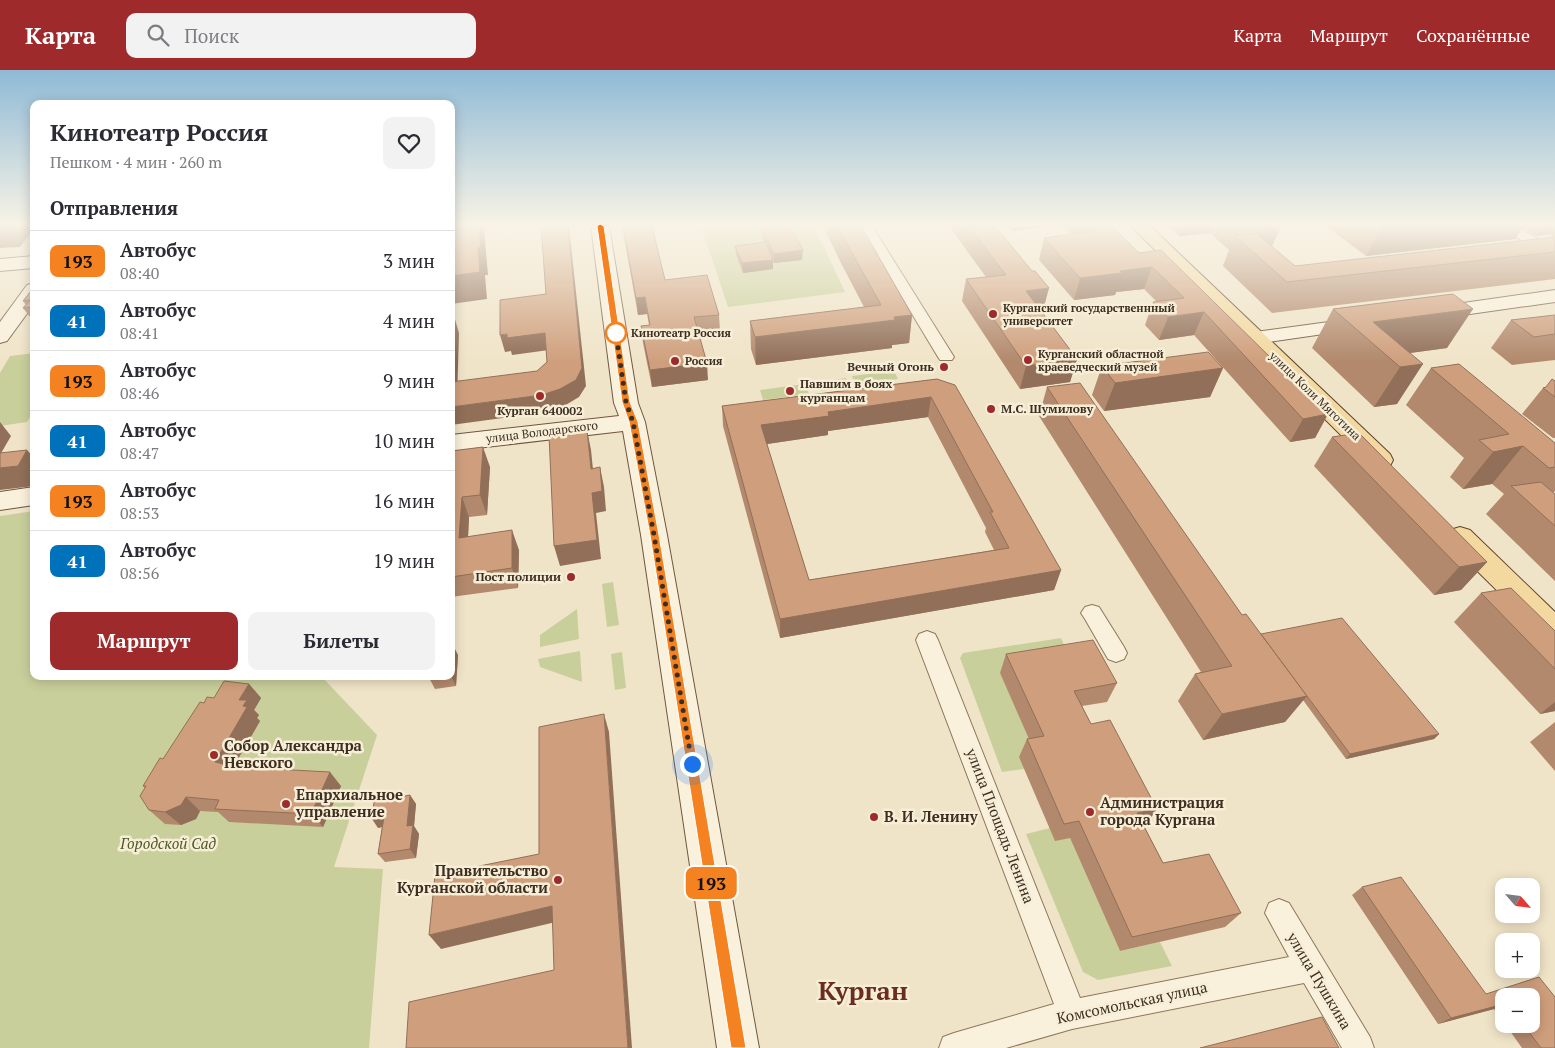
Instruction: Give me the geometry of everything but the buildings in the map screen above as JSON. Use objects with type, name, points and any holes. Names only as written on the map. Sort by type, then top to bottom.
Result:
[{"type":"main road","points":[[607,272],[626,402],[633,422],[660,567],[738,1048]]},
{"type":"main road","name":"улица Коли Мяготина","points":[[1187,272],[1399,478]]},
{"type":"main road","points":[[0,337],[30,295]]},
{"type":"main road","points":[[1411,317],[1555,296]]},
{"type":"main road","points":[[1255,338],[1373,322]]},
{"type":"main road","name":"улица Володарского","points":[[455,443],[633,422]]},
{"type":"main road","points":[[0,501],[30,497]]},
{"type":"main road","points":[[1442,519],[1555,630]]},
{"type":"street","points":[[893,272],[946,357]]},
{"type":"street","points":[[1092,613],[1116,653]]},
{"type":"street","name":"улица Площадь Ленина","points":[[927,640],[1005,837],[1072,1014]]},
{"type":"street","name":"улица Пушкина","points":[[1279,913],[1360,1048]]},
{"type":"street","name":"Комсомольская улица","points":[[954,1048],[1072,1014],[1311,967]]},
{"type":"green space","points":[[716,272],[835,272],[845,292],[728,307]]},
{"type":"green space","points":[[30,354],[30,417],[27,422],[0,426],[0,373],[10,356]]},
{"type":"green space","points":[[894,371],[898,379],[856,385],[852,376]]},
{"type":"green space","points":[[846,378],[850,388],[821,391],[818,382]]},
{"type":"green space","points":[[805,384],[809,394],[763,400],[760,390]]},
{"type":"green space","name":"Городской Сад","points":[[30,512],[30,680],[325,680],[377,735],[334,867],[383,869],[369,1048],[0,1048],[0,516]]},
{"type":"green space","points":[[613,582],[619,625],[607,627],[602,584]]},
{"type":"green space","points":[[577,609],[579,639],[540,647],[540,635]]},
{"type":"green space","points":[[1061,638],[1071,661],[1036,754],[1024,769],[1002,772],[960,658],[963,653]]},
{"type":"green space","points":[[580,651],[582,682],[540,667],[538,659]]},
{"type":"green space","points":[[622,652],[626,688],[615,690],[611,654]]},
{"type":"green space","points":[[1050,828],[1070,838],[1120,951],[1160,942],[1172,966],[1098,980],[1083,972],[1026,834]]},
{"type":"bus line","name":"193","points":[[607,272],[626,402],[633,422],[654,535],[738,1048]]},
{"type":"place","name":"Курганский государственнный университет","points":[[993,314]]},
{"type":"place","name":"Кинотеатр Россия","points":[[616,333]]},
{"type":"place","name":"Курганский областной краеведческий музей","points":[[1028,360]]},
{"type":"place","name":"Россия","points":[[675,361]]},
{"type":"place","name":"Вечный Огонь","points":[[944,367]]},
{"type":"place","name":"Павшим в боях курганцам","points":[[790,391]]},
{"type":"place","name":"Курган 640002","points":[[540,396]]},
{"type":"place","name":"М.С. Шумилову","points":[[991,409]]},
{"type":"place","name":"Пост полиции","points":[[571,577]]},
{"type":"place","name":"Собор Александра Невского","points":[[214,755]]},
{"type":"place","name":"Епархиальное управление","points":[[286,804]]},
{"type":"place","name":"Администрация города Кургана","points":[[1090,812]]},
{"type":"place","name":"В. И. Ленину","points":[[874,817]]},
{"type":"place","name":"Правительство Курганской области","points":[[558,880]]},
{"type":"district","name":"Курган","points":[[863,991]]},
{"type":"route","points":[[616,333],[615,327],[626,402],[633,422],[654,535],[692,764]]}]
